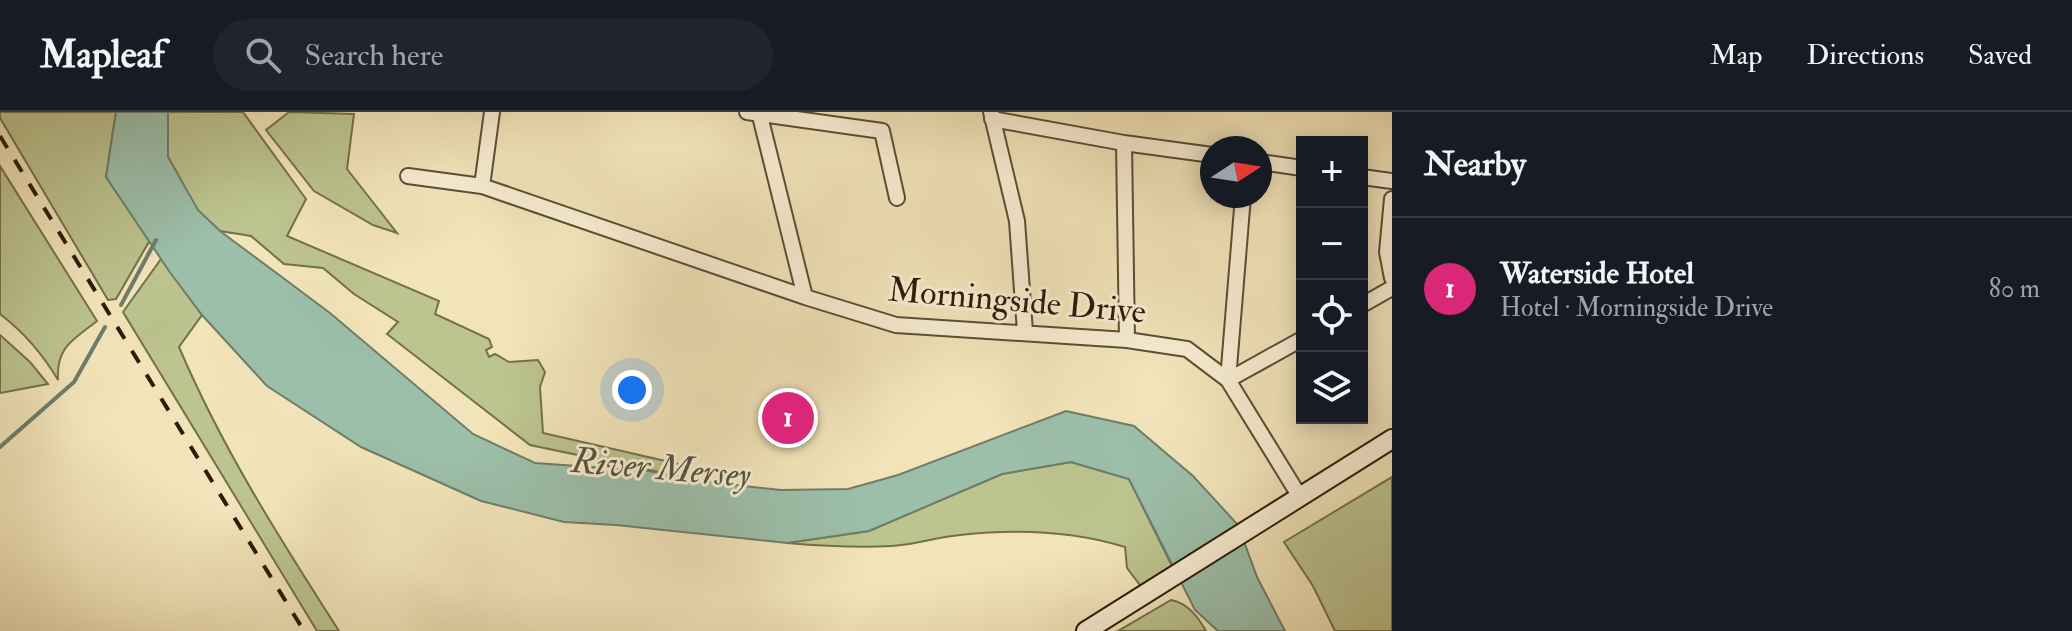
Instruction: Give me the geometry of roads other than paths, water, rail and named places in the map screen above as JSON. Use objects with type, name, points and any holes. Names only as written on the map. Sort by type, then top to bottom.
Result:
[{"type":"main road","points":[[1086,631],[1392,439]]},
{"type":"street","points":[[482,186],[492,112]]},
{"type":"street","points":[[805,297],[755,113],[882,131],[897,198]]},
{"type":"street","points":[[1025,332],[1017,221],[992,116],[1124,143],[1200,153]]},
{"type":"street","points":[[1124,143],[1127,340]]},
{"type":"street","points":[[1272,164],[1296,167]]},
{"type":"street","name":"Morningside Drive","points":[[408,176],[482,186],[805,297],[896,325],[1127,340],[1187,349],[1228,380],[1300,497]]},
{"type":"street","points":[[1368,178],[1392,181]]},
{"type":"street","points":[[1392,199],[1387,252],[1392,278]]},
{"type":"street","points":[[1228,380],[1242,208]]},
{"type":"street","points":[[1368,302],[1392,288]]},
{"type":"street","points":[[1228,380],[1296,342]]},
{"type":"waterway","points":[[121,305],[156,240]]},
{"type":"waterway","points":[[0,447],[74,382],[105,327]]},
{"type":"railway","points":[[0,136],[304,631]]},
{"type":"place","name":"Waterside Hotel","points":[[788,418]]},
{"type":"water label","name":"River Mersey","points":[[661,468]]}]
